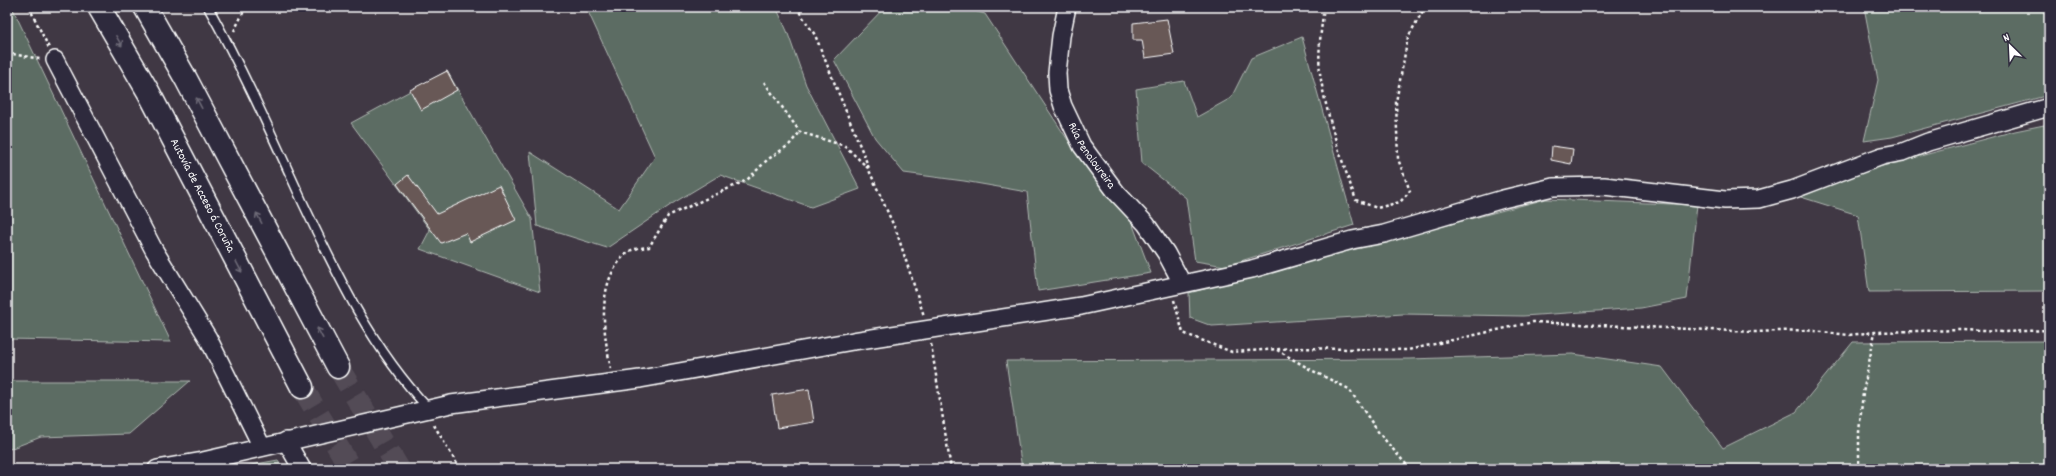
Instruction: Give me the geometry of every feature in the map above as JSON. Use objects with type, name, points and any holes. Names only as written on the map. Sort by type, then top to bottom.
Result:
[{"type":"highway","name":"Autovía de Acceso á Coruña","points":[[99,7],[149,93],[302,386]]},
{"type":"highway","points":[[145,7],[186,79],[338,367]]},
{"type":"street","name":"Rúa Penaloureira","points":[[1067,7],[1061,36],[1057,73],[1058,90],[1063,106],[1082,146],[1116,192],[1146,224],[1166,253],[1176,285]]},
{"type":"street","points":[[55,60],[154,250],[276,444],[302,469]]},
{"type":"street","points":[[157,469],[276,444],[432,418],[492,398],[614,382],[1081,306],[1252,269],[1352,240],[1391,232],[1553,187],[1604,186],[1725,200],[1759,199],[1792,190],[1882,156],[1903,152],[1928,142],[2049,107]]},
{"type":"lane","points":[[208,7],[234,54],[336,275],[378,345],[432,418]]},
{"type":"path","points":[[29,7],[55,60]]},
{"type":"path","points":[[234,54],[234,30],[246,7]]},
{"type":"path","points":[[796,7],[815,35],[870,168]]},
{"type":"path","points":[[1324,7],[1321,34],[1321,79],[1341,158],[1356,200],[1377,208],[1400,202],[1410,191],[1398,159],[1396,102],[1408,37],[1425,7]]},
{"type":"path","points":[[2046,7],[2049,14]]},
{"type":"path","points":[[7,53],[55,60]]},
{"type":"path","points":[[2049,66],[2049,85]]},
{"type":"path","points":[[764,82],[800,132],[845,146],[868,168],[897,233],[929,330],[951,469]]},
{"type":"path","points":[[614,382],[607,350],[604,321],[606,289],[616,268],[629,251],[649,247],[668,216],[747,180],[767,160],[789,145],[800,132]]},
{"type":"path","points":[[1176,285],[1183,333],[1232,352],[1296,348],[1408,350],[1533,322],[1755,332],[1806,330],[1849,335],[1875,332],[2049,330]]},
{"type":"path","points":[[1859,469],[1859,432],[1863,393],[1875,332]]},
{"type":"path","points":[[1276,349],[1313,371],[1349,389],[1379,433],[1410,469]]},
{"type":"path","points":[[432,418],[460,469]]},
{"type":"green space","points":[[7,7],[12,7],[171,342],[7,339]]},
{"type":"green space","points":[[586,7],[776,7],[787,31],[806,85],[860,189],[811,207],[720,175],[675,202],[607,248],[537,226],[530,152],[619,209],[655,157]]},
{"type":"green space","points":[[885,7],[960,7],[985,14],[1083,163],[1131,220],[1151,273],[1038,291],[1027,192],[964,181],[904,173],[875,138],[834,60]]},
{"type":"green space","points":[[1864,7],[2049,7],[2049,95],[1892,137],[1864,141],[1878,80]]},
{"type":"green space","points":[[1302,37],[1354,225],[1225,266],[1195,261],[1186,198],[1142,163],[1136,89],[1184,81],[1197,117],[1231,98],[1251,58]]},
{"type":"green space","points":[[447,71],[532,219],[540,292],[420,249],[430,230],[351,123]]},
{"type":"green space","points":[[2049,124],[2049,291],[1869,292],[1858,215],[1801,197],[1856,173],[2015,131]]},
{"type":"green space","points":[[1546,199],[1697,205],[1687,299],[1641,308],[1523,316],[1403,314],[1212,326],[1190,318],[1189,293]]},
{"type":"green space","points":[[2049,341],[2049,469],[1022,469],[1006,361],[1409,359],[1573,354],[1662,367],[1723,448],[1796,412],[1853,342]]},
{"type":"green space","points":[[7,381],[190,381],[129,434],[41,437],[7,450]]},
{"type":"green space","points":[[278,460],[284,469],[229,469]]},
{"type":"building","points":[[1167,19],[1174,54],[1145,58],[1142,40],[1133,40],[1133,23]]},
{"type":"building","points":[[447,71],[457,90],[421,110],[410,90]]},
{"type":"building","points":[[1552,146],[1573,149],[1571,164],[1551,160]]},
{"type":"building","points":[[408,175],[437,214],[499,185],[516,220],[470,242],[466,233],[441,243],[397,184]]},
{"type":"building","points":[[809,389],[814,422],[777,428],[772,395]]},
{"type":"tunnel","points":[[338,367],[399,469]]},
{"type":"tunnel","points":[[302,387],[351,469]]}]
